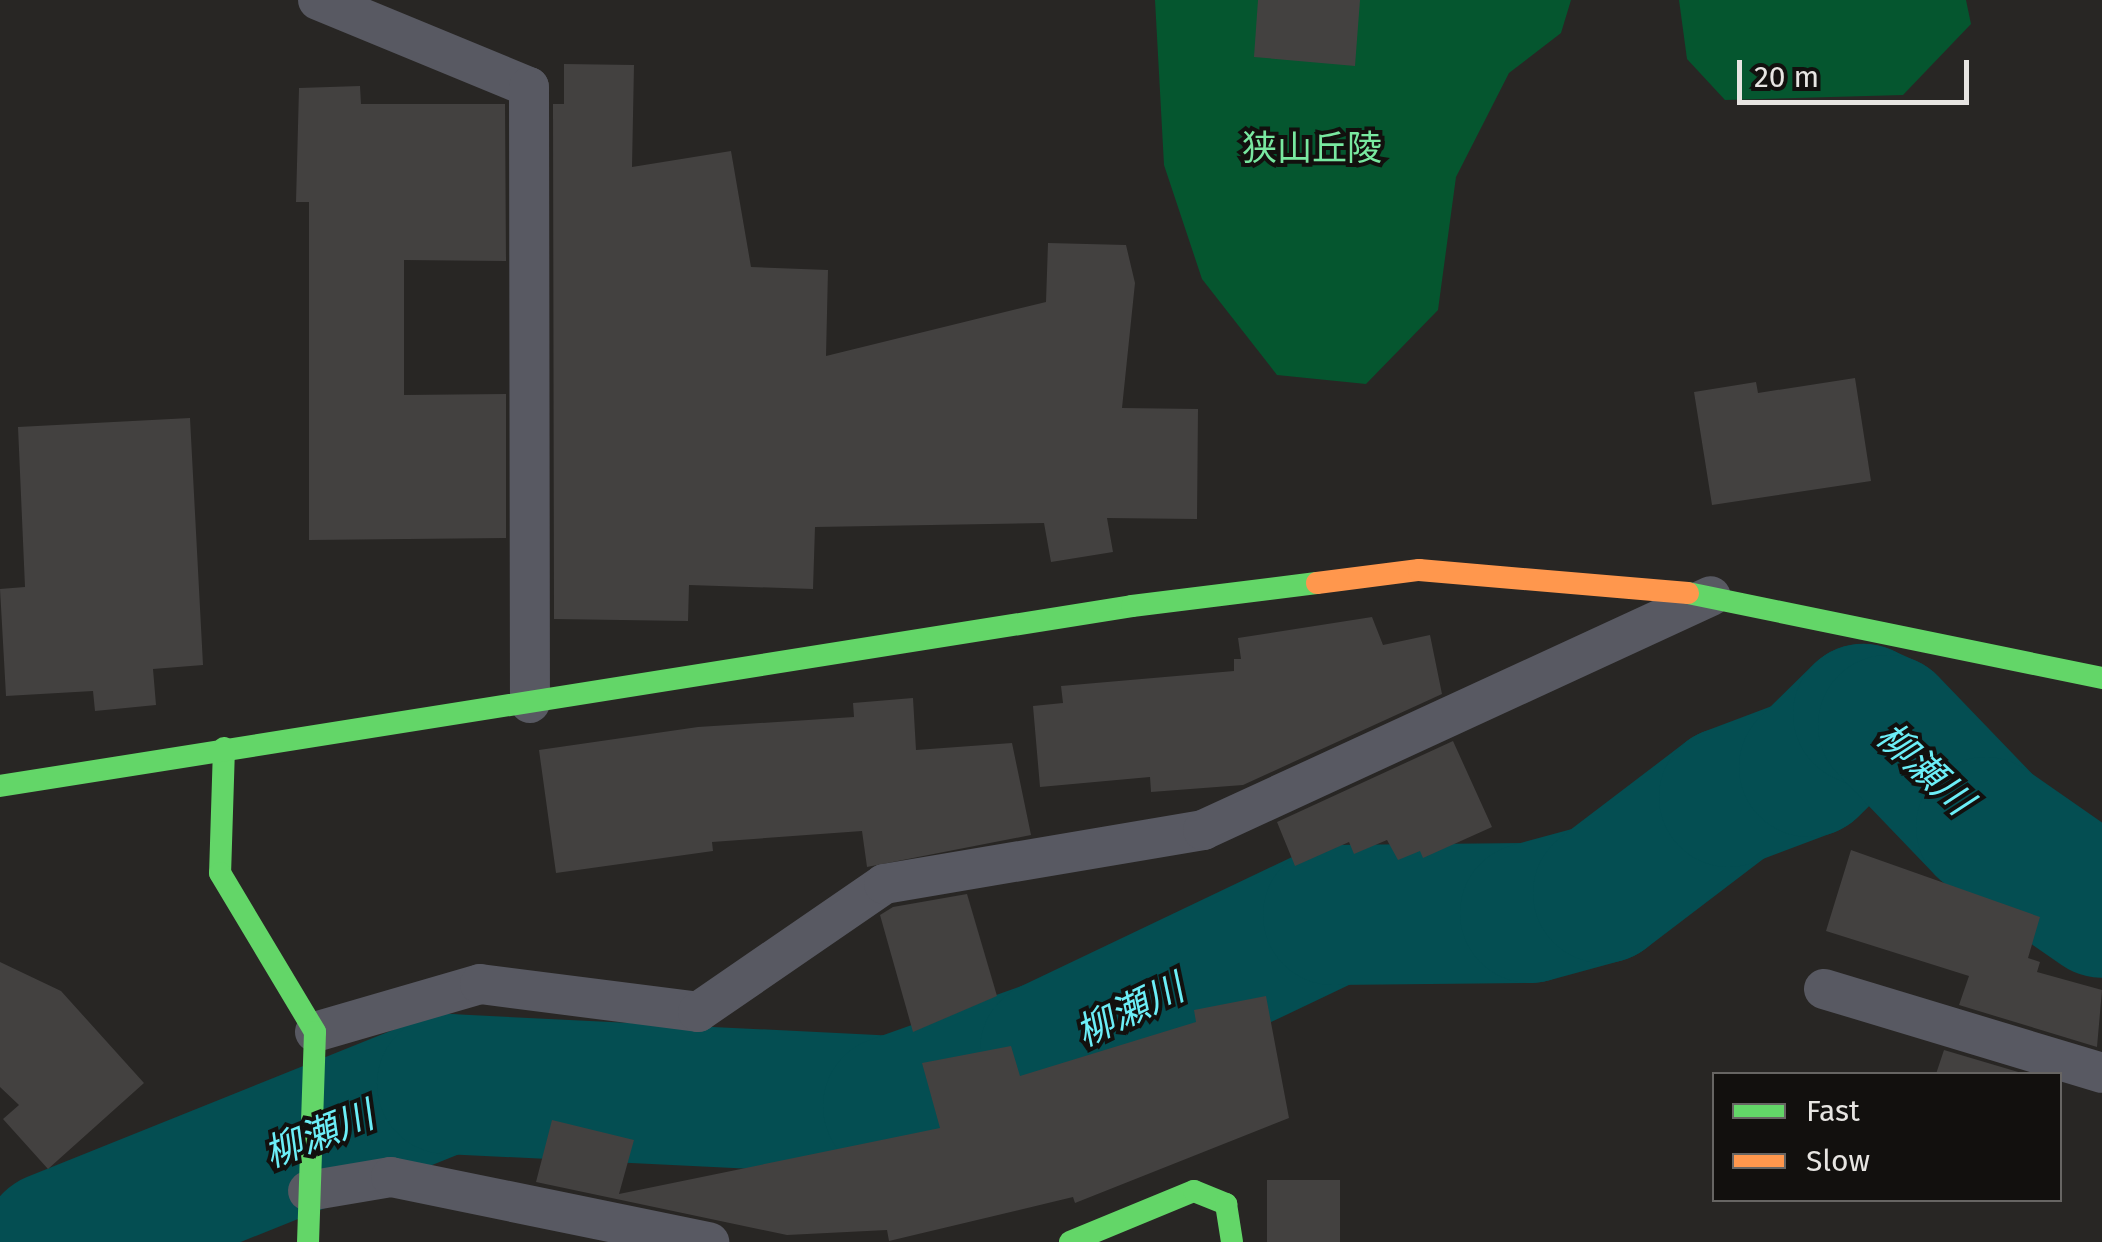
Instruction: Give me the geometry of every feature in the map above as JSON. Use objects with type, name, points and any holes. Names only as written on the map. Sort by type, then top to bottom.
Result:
[{"type":"street","points":[[0,786],[1132,606],[1419,570],[1712,595],[2102,678]]},
{"type":"street","points":[[224,748],[220,873],[313,1045],[308,1242]]},
{"type":"street","points":[[1070,1242],[1194,1191],[1226,1204],[1232,1242]]},
{"type":"lane","points":[[318,0],[529,87],[530,704]]},
{"type":"lane","points":[[313,1045],[480,984],[698,1012],[884,884],[1203,830],[1712,595]]},
{"type":"lane","points":[[1824,989],[2102,1073]]},
{"type":"lane","points":[[310,1177],[392,1177],[710,1242]]},
{"type":"green space","name":"狭山丘陵","points":[[1155,0],[1571,0],[1561,33],[1509,73],[1456,177],[1438,310],[1366,384],[1277,375],[1202,279],[1164,165]]},
{"type":"green space","points":[[1679,0],[1966,0],[1971,24],[1903,95],[1725,100],[1687,59]]},
{"type":"building","points":[[1258,0],[1360,0],[1355,66],[1254,57]]},
{"type":"building","points":[[564,64],[634,65],[632,167],[731,151],[751,267],[828,270],[826,356],[1046,302],[1048,243],[1126,245],[1135,283],[1122,408],[1198,409],[1197,519],[1107,518],[1113,552],[1051,562],[1044,523],[815,527],[813,589],[689,585],[688,621],[554,619],[553,104],[564,104]]},
{"type":"building","points":[[360,86],[361,104],[505,104],[506,261],[404,260],[404,395],[506,394],[506,538],[309,540],[309,202],[296,202],[299,88]]},
{"type":"building","points":[[1855,378],[1871,481],[1712,505],[1694,392],[1756,382],[1758,393]]},
{"type":"building","points":[[190,418],[203,665],[153,669],[156,705],[95,711],[93,691],[6,696],[0,589],[25,587],[18,427]]},
{"type":"building","points":[[1372,617],[1383,645],[1430,635],[1442,694],[1243,785],[1151,792],[1150,777],[1040,787],[1033,706],[1063,703],[1061,686],[1234,671],[1234,659],[1241,659],[1238,638]]},
{"type":"building","points":[[913,698],[916,750],[1012,743],[1031,835],[867,867],[862,831],[712,842],[713,851],[556,873],[539,750],[698,727],[854,717],[853,703]]},
{"type":"building","points":[[1453,741],[1492,827],[1423,858],[1420,851],[1398,860],[1387,840],[1354,854],[1349,842],[1295,866],[1277,822]]},
{"type":"building","points":[[1851,850],[2040,917],[2028,958],[2040,962],[2037,972],[2102,990],[2097,1047],[1959,1005],[1969,976],[1826,931]]},
{"type":"building","points":[[967,894],[997,996],[913,1032],[880,915],[893,907]]},
{"type":"building","points":[[0,962],[61,991],[144,1083],[48,1169],[3,1119],[19,1105],[0,1087]]},
{"type":"building","points":[[1266,996],[1289,1118],[1075,1203],[1073,1197],[889,1241],[887,1230],[787,1235],[536,1182],[552,1120],[634,1140],[619,1194],[940,1128],[922,1063],[1011,1046],[1020,1076],[1196,1022],[1194,1010]]},
{"type":"building","points":[[1944,1050],[2018,1072],[1937,1072]]},
{"type":"building","points":[[1267,1180],[1340,1180],[1340,1242],[1267,1242]]},
{"type":"waterway","name":"柳瀬川","points":[[53,1242],[447,1084],[893,1106],[1050,1050],[1333,915],[1530,913],[1603,893],[1729,797],[1809,767],[1863,714],[1888,725],[1986,827],[2102,908]]},
{"type":"traffic: fast","points":[[0,786],[1132,606],[1317,583]]},
{"type":"traffic: fast","points":[[1688,593],[2102,678]]},
{"type":"traffic: fast","points":[[224,748],[220,873],[315,1032],[308,1242]]},
{"type":"traffic: fast","points":[[1070,1242],[1194,1191],[1226,1204],[1232,1242]]},
{"type":"traffic: slow","points":[[1317,583],[1419,570],[1688,593]]}]
